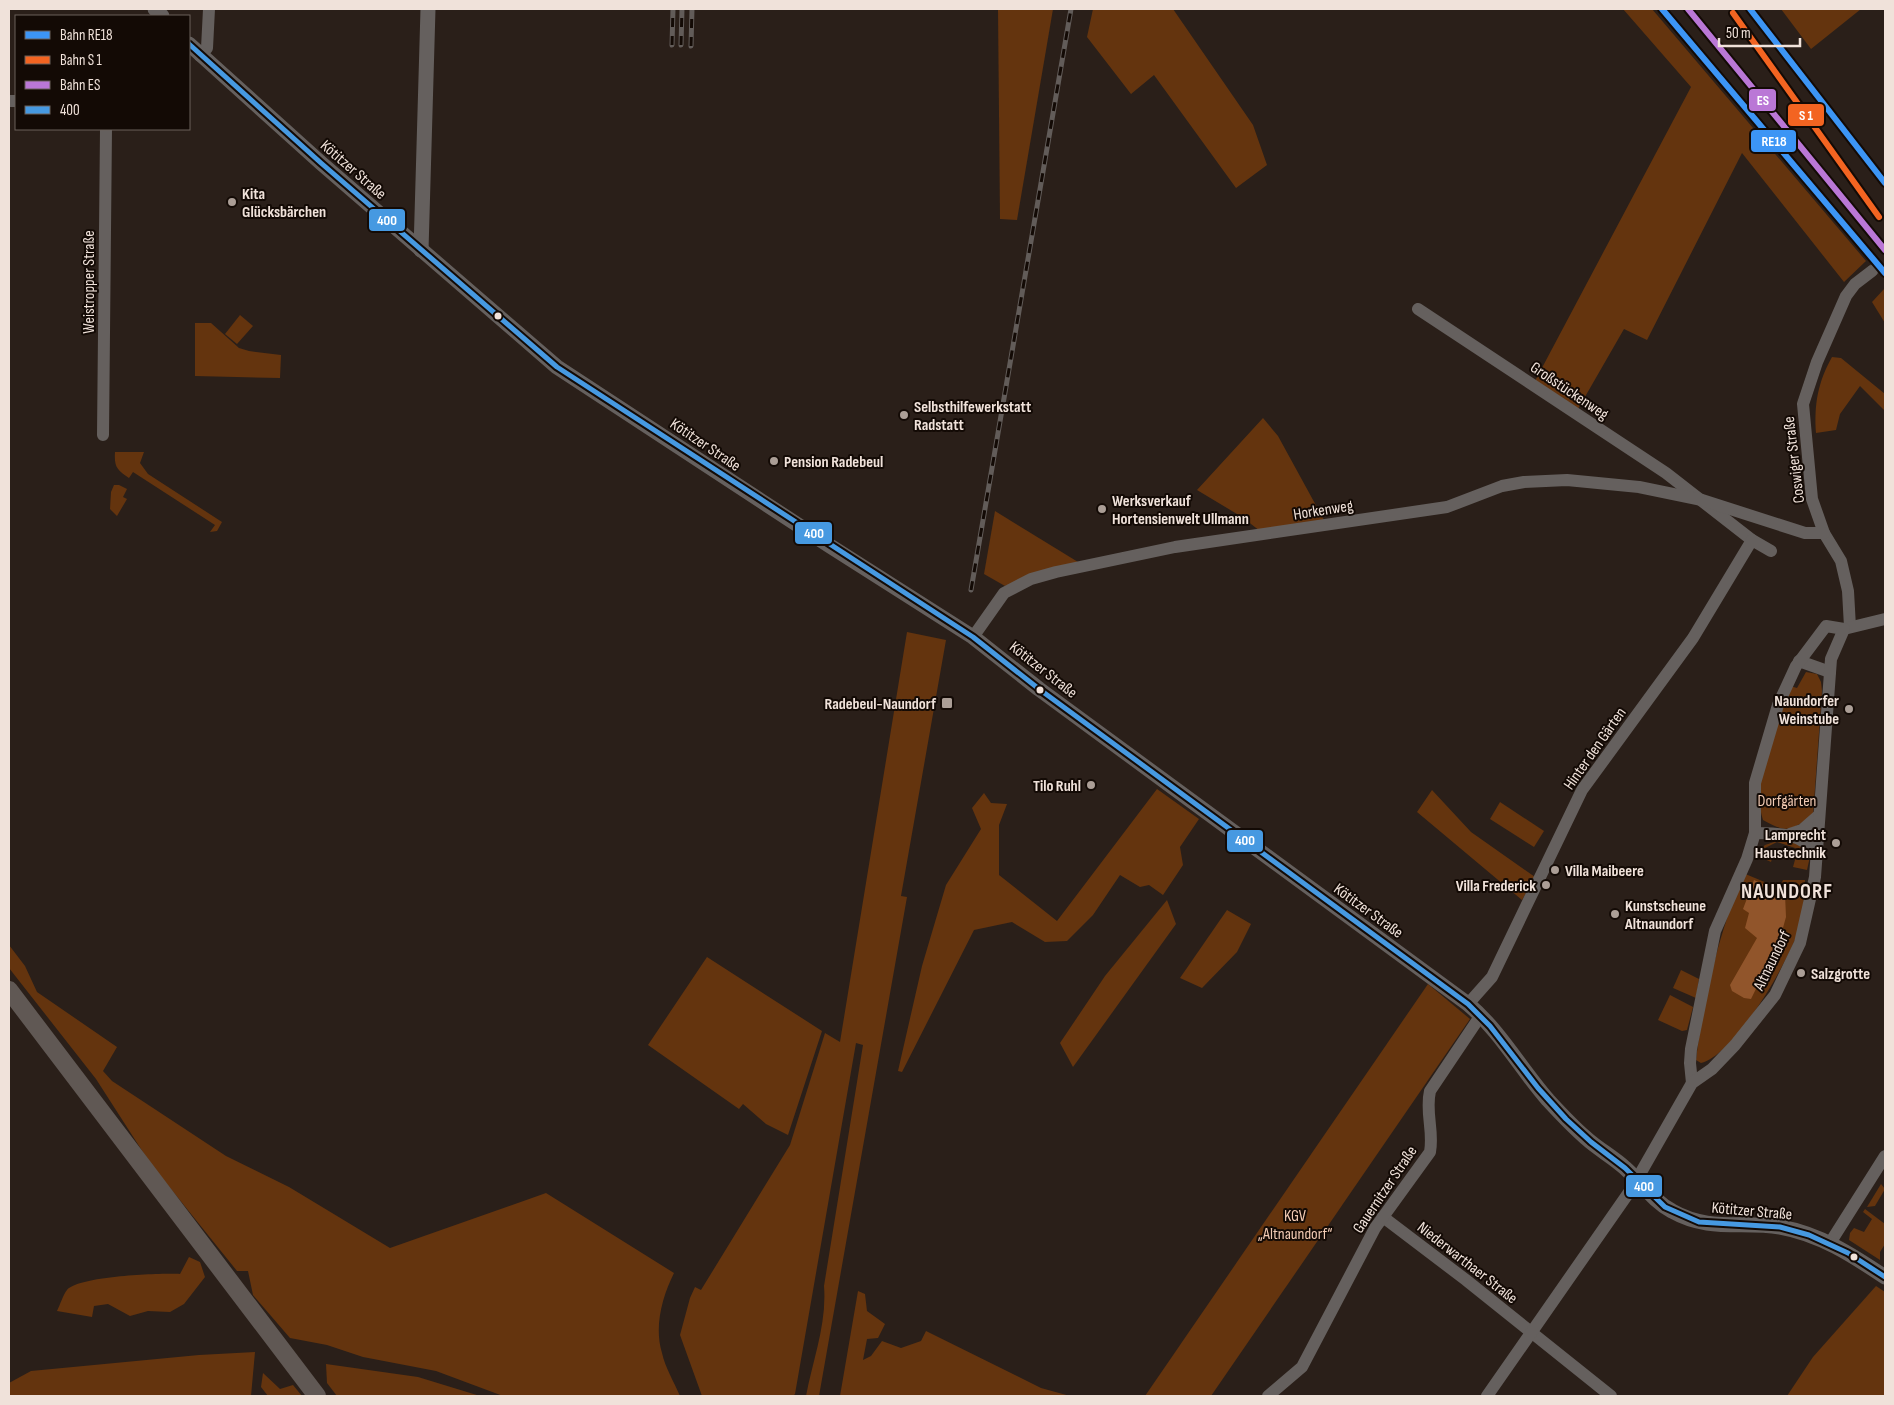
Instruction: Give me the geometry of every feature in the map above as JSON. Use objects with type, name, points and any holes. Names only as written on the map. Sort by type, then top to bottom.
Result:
[{"type":"main road","points":[[9,990],[317,1396]]},
{"type":"street","points":[[193,51],[207,48],[209,9]]},
{"type":"street","points":[[421,250],[428,9]]},
{"type":"street","name":"Kötitzer Straße","points":[[193,51],[557,367],[830,546],[974,637],[1039,689],[1468,1004],[1481,1015],[1505,1043],[1530,1079],[1568,1121],[1638,1180],[1662,1206],[1696,1222],[1720,1226],[1779,1227],[1809,1234],[1830,1243],[1885,1277]]},
{"type":"street","name":"Weistropper Straße","points":[[103,435],[106,130]]},
{"type":"street","name":"Coswiger Straße","points":[[1847,628],[1848,591],[1841,561],[1824,533],[1812,499],[1803,404],[1817,362],[1846,296],[1855,284],[1872,271]]},
{"type":"street","name":"Großstückenweg","points":[[1418,309],[1666,473],[1752,540]]},
{"type":"street","name":"Horkenweg","points":[[974,637],[1004,593],[1032,579],[1175,547],[1448,507],[1502,486],[1524,482],[1576,481],[1639,488],[1702,500]]},
{"type":"street","name":"Großstückenweg","points":[[1702,500],[1805,533],[1824,533]]},
{"type":"street","points":[[1752,540],[1772,551]]},
{"type":"street","name":"Hinter den Gärten","points":[[1468,1004],[1492,977],[1582,790],[1693,638],[1752,540]]},
{"type":"street","points":[[1692,1083],[1690,1063],[1710,952],[1721,914],[1747,859],[1755,833],[1755,783],[1778,705],[1799,661],[1826,626],[1847,628],[1885,619]]},
{"type":"street","name":"Altnaundorf","points":[[1638,1180],[1692,1083],[1712,1069],[1775,995],[1800,943],[1815,877],[1831,659],[1847,628]]},
{"type":"street","points":[[1799,661],[1830,672]]},
{"type":"street","points":[[1790,834],[1802,830],[1818,816]]},
{"type":"street","points":[[1755,833],[1790,834],[1800,837],[1816,851]]},
{"type":"street","name":"Gauernitzer Straße","points":[[1268,1396],[1302,1367],[1383,1217],[1430,1152],[1433,1138],[1427,1103],[1430,1091],[1481,1015]]},
{"type":"street","points":[[1830,1243],[1885,1156]]},
{"type":"street","points":[[1487,1396],[1638,1180]]},
{"type":"street","name":"Niederwarthaer Straße","points":[[1383,1217],[1611,1396]]},
{"type":"green space","points":[[998,9],[1053,9],[1017,220],[1000,219]]},
{"type":"green space","points":[[1093,9],[1173,9],[1253,125],[1267,165],[1236,188],[1154,75],[1131,94],[1087,37]]},
{"type":"green space","points":[[1623,9],[1652,9],[1866,261],[1844,282],[1742,153],[1647,340],[1624,329],[1578,409],[1535,381],[1691,87]]},
{"type":"green space","points":[[1781,9],[1861,9],[1811,49]]},
{"type":"green space","points":[[1885,288],[1885,323],[1872,302]]},
{"type":"green space","points":[[240,315],[253,326],[237,344],[225,334]]},
{"type":"green space","points":[[195,323],[211,323],[239,348],[281,355],[280,378],[195,376]]},
{"type":"green space","points":[[1832,357],[1841,358],[1885,394],[1885,411],[1860,386],[1840,414],[1836,430],[1816,433],[1816,412],[1820,384]]},
{"type":"green space","points":[[1263,418],[1278,436],[1324,520],[1260,531],[1242,517],[1197,490]]},
{"type":"green space","points":[[115,452],[144,452],[140,463],[148,474],[222,522],[217,531],[210,532],[215,525],[133,472],[129,478],[122,473],[116,465]]},
{"type":"green space","points":[[114,485],[127,489],[123,497],[127,499],[117,516],[110,509],[111,492]]},
{"type":"green space","points":[[995,511],[1078,562],[1005,586],[984,574]]},
{"type":"green space","points":[[907,632],[946,640],[901,896],[907,897],[819,1396],[806,1396],[821,1328],[824,1286],[863,1045],[856,1043],[795,1394],[793,1396],[702,1396],[680,1335],[690,1298],[695,1287],[701,1290],[790,1145],[825,1033],[840,1042]]},
{"type":"green space","name":"Dorfgärten","points":[[1806,672],[1817,674],[1821,682],[1822,691],[1813,816],[1794,827],[1784,829],[1763,820],[1760,805],[1760,788],[1767,753],[1790,686],[1797,688]]},
{"type":"green space","points":[[1157,789],[1199,819],[1180,847],[1183,865],[1163,895],[1149,885],[1140,887],[1120,875],[1093,915],[1067,941],[1045,942],[1012,922],[974,930],[902,1072],[898,1071],[922,966],[946,885],[981,829],[972,808],[984,793],[991,803],[1007,804],[999,825],[999,875],[1057,921]]},
{"type":"green space","points":[[1432,790],[1471,832],[1535,877],[1522,900],[1417,812]]},
{"type":"green space","points":[[1500,802],[1544,831],[1534,847],[1490,819]]},
{"type":"green space","points":[[1789,837],[1811,852],[1807,870],[1793,867],[1798,849],[1777,842],[1763,849],[1761,854],[1766,856],[1768,852],[1775,848],[1771,862],[1758,856],[1757,852],[1765,845]]},
{"type":"green space","points":[[1743,873],[1779,888],[1783,880],[1805,880],[1800,926],[1786,960],[1745,1025],[1730,1043],[1715,1056],[1701,1063],[1696,1060],[1708,988],[1727,919]]},
{"type":"green space","points":[[1167,900],[1176,924],[1073,1067],[1060,1043],[1105,976]]},
{"type":"green space","points":[[1227,910],[1251,924],[1237,952],[1202,988],[1180,978]]},
{"type":"green space","points":[[9,945],[25,966],[37,992],[117,1047],[103,1071],[112,1081],[226,1156],[289,1187],[390,1248],[546,1193],[674,1273],[663,1302],[659,1333],[663,1358],[680,1396],[503,1396],[436,1371],[363,1357],[327,1345],[290,1338],[253,1295],[248,1271],[237,1271],[150,1163],[96,1079],[9,968]]},
{"type":"green space","points":[[707,957],[822,1031],[788,1135],[766,1124],[743,1104],[739,1109],[648,1045]]},
{"type":"green space","points":[[1681,970],[1699,979],[1696,998],[1673,988]]},
{"type":"green space","name":"KGV „Altnaundorf“","points":[[1428,984],[1470,1019],[1211,1396],[1145,1396]]},
{"type":"green space","points":[[1670,995],[1693,1007],[1687,1030],[1682,1031],[1658,1020]]},
{"type":"green space","points":[[1881,1184],[1885,1189],[1875,1206],[1867,1207]]},
{"type":"green space","points":[[1865,1209],[1885,1224],[1885,1244],[1880,1252],[1880,1260],[1849,1240],[1850,1233],[1854,1228],[1864,1232],[1872,1219],[1863,1212]]},
{"type":"green space","points":[[189,1257],[200,1262],[205,1277],[184,1304],[170,1312],[148,1311],[130,1316],[108,1304],[94,1306],[92,1317],[57,1311],[67,1290],[74,1285],[120,1276],[180,1274]]},
{"type":"green space","points":[[1876,1286],[1885,1292],[1885,1396],[1787,1396],[1813,1357]]},
{"type":"green space","points":[[858,1291],[865,1294],[867,1311],[885,1324],[878,1338],[867,1339],[863,1360],[871,1356],[882,1341],[901,1348],[921,1341],[926,1331],[1041,1388],[1070,1396],[840,1396]]},
{"type":"green space","points":[[255,1352],[251,1396],[9,1396],[9,1383],[31,1371],[199,1355]]},
{"type":"green space","points":[[326,1364],[418,1377],[480,1396],[337,1396],[327,1383]]},
{"type":"green space","points":[[263,1373],[280,1389],[293,1385],[302,1396],[268,1396],[261,1387]]},
{"type":"shaded area","points":[[1754,880],[1785,894],[1786,917],[1779,942],[1751,999],[1744,998],[1732,991],[1730,985],[1757,938],[1745,928],[1749,913],[1743,909]]},
{"type":"tunnel","points":[[1872,271],[1885,260]]},
{"type":"railway","points":[[672,45],[673,9]]},
{"type":"railway","points":[[681,45],[682,9]]},
{"type":"railway","points":[[691,46],[692,9]]},
{"type":"railway","points":[[971,590],[1071,9]]},
{"type":"rail line","name":"RE18","points":[[1662,9],[1885,273]]},
{"type":"rail line","name":"ES","points":[[1688,9],[1885,250]]},
{"type":"rail line","name":"RE18","points":[[1750,9],[1885,183]]},
{"type":"transit line","points":[[1733,13],[1879,217]]},
{"type":"transit line","name":"400","points":[[190,45],[321,163],[557,367],[973,637],[1039,689],[1468,1004],[1490,1026],[1538,1088],[1566,1119],[1591,1142],[1625,1168],[1665,1207],[1699,1222],[1780,1227],[1809,1235],[1848,1253],[1885,1277]]},
{"type":"place","name":"Kita Glücksbärchen","points":[[232,202]]},
{"type":"place","name":"Selbsthilfewerkstatt Radstatt","points":[[904,415]]},
{"type":"place","name":"Pension Radebeul","points":[[774,461]]},
{"type":"place","name":"Werksverkauf Hortensienwelt Ullmann","points":[[1102,509]]},
{"type":"place","name":"Radebeul-Naundorf","points":[[947,703]]},
{"type":"place","name":"Naundorfer Weinstube","points":[[1849,709]]},
{"type":"place","name":"Tilo Ruhl","points":[[1091,785]]},
{"type":"place","name":"Lamprecht Haustechnik","points":[[1836,843]]},
{"type":"place","name":"Villa Maibeere","points":[[1555,870]]},
{"type":"place","name":"Villa Frederick","points":[[1546,885]]},
{"type":"place","name":"Kunstscheune Altnaundorf","points":[[1615,914]]},
{"type":"place","name":"Salzgrotte","points":[[1801,973]]},
{"type":"district","name":"NAUNDORF","points":[[1787,891]]}]
